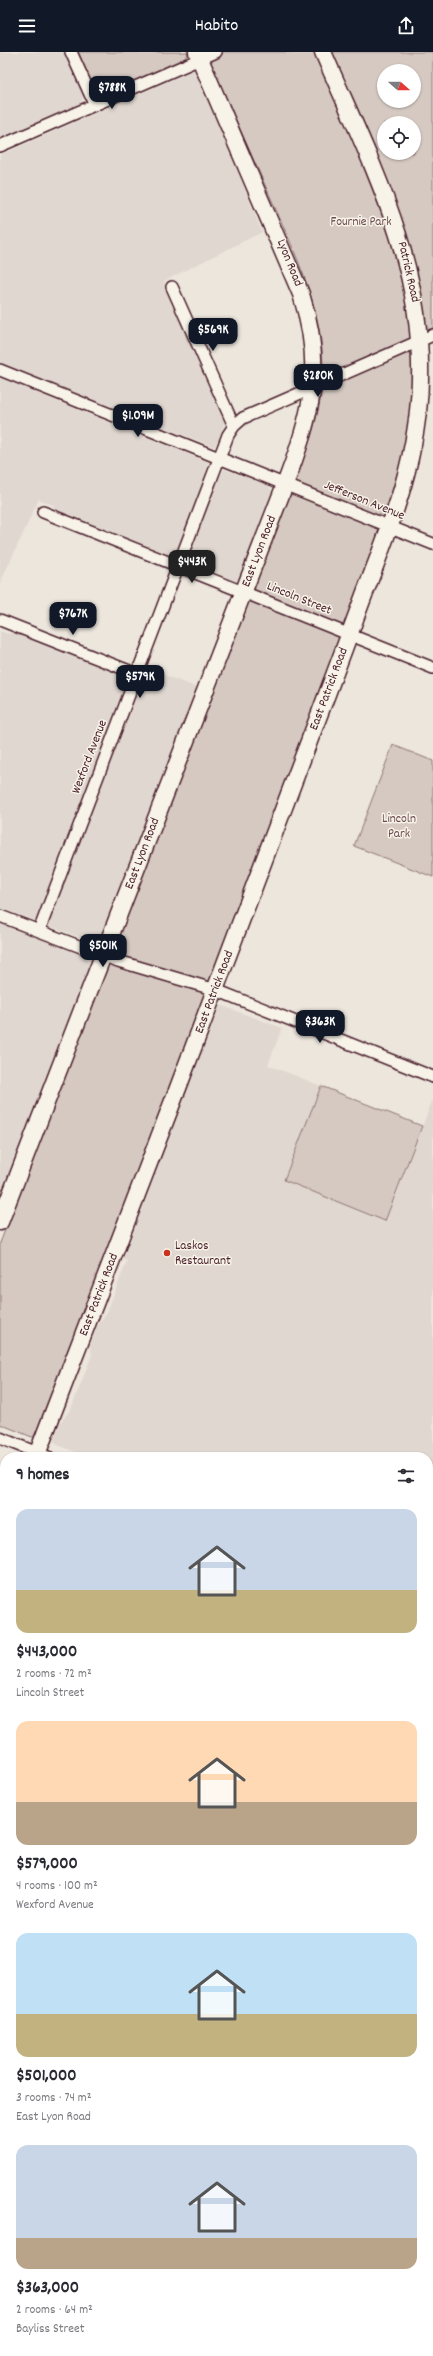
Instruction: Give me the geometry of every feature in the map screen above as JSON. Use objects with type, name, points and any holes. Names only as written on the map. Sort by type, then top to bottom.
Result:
[{"type":"highway","name":"Patrick Road","points":[[323,52],[395,221],[426,338],[416,433],[403,488],[390,527]]},
{"type":"highway","name":"Lyon Road","points":[[199,55],[302,294],[309,318],[315,367],[314,388],[309,416],[285,484]]},
{"type":"highway","name":"East Lyon Road","points":[[0,1222],[285,484]]},
{"type":"highway","name":"East Patrick Road","points":[[42,1452],[390,527]]},
{"type":"street","points":[[72,52],[95,105]]},
{"type":"street","points":[[0,146],[95,105],[199,55],[216,52]]},
{"type":"street","points":[[172,287],[234,426],[243,418],[426,338]]},
{"type":"street","name":"Jefferson Avenue","points":[[0,370],[433,544]]},
{"type":"street","name":"Wexford Avenue","points":[[39,931],[228,434],[234,426]]},
{"type":"street","name":"Lincoln Street","points":[[43,512],[433,668]]},
{"type":"street","points":[[0,620],[137,674]]},
{"type":"street","points":[[0,916],[103,956],[216,990],[433,1077]]},
{"type":"street","points":[[0,1438],[31,1452]]},
{"type":"shaded area","points":[[0,52],[65,52],[84,94],[81,103],[0,141]]},
{"type":"shaded area","points":[[194,70],[200,77],[262,232],[164,281],[225,420],[220,437],[214,447],[0,363],[0,155]]},
{"type":"shaded area","points":[[0,378],[208,462],[202,487],[175,556],[167,557],[57,512],[53,505],[39,499],[0,583]]},
{"type":"shaded area","points":[[224,469],[266,484],[270,487],[272,493],[241,577],[237,581],[195,567],[187,562],[188,555],[210,497]]},
{"type":"shaded area","points":[[0,631],[8,634],[17,631],[124,675],[128,681],[139,685],[145,668],[198,688],[100,940],[93,942],[0,908]]},
{"type":"shaded area","points":[[0,923],[83,955],[91,967],[0,1201]]},
{"type":"shaded area","points":[[220,1005],[282,1028],[268,1065],[321,1086],[285,1180],[385,1221],[433,1099],[433,1452],[76,1452],[56,1444],[54,1440],[60,1423],[71,1409],[92,1355],[90,1345],[97,1327],[107,1312],[127,1261],[123,1259]]},
{"type":"green space","points":[[78,52],[188,53],[185,58],[103,94],[95,90]]},
{"type":"green space","name":"Fournie Park","points":[[206,52],[433,52],[433,328],[414,336],[411,409],[406,445],[390,509],[36,1435],[32,1437],[0,1424],[0,1243],[301,466],[313,431],[323,382],[322,346],[313,302],[306,280]]},
{"type":"green space","name":"Lincoln Park","points":[[393,745],[433,761],[433,877],[354,846]]},
{"type":"green space","points":[[321,1086],[422,1126],[385,1221],[284,1180]]},
{"type":"place","name":"Laskos Restaurant","points":[[167,1253]]}]
